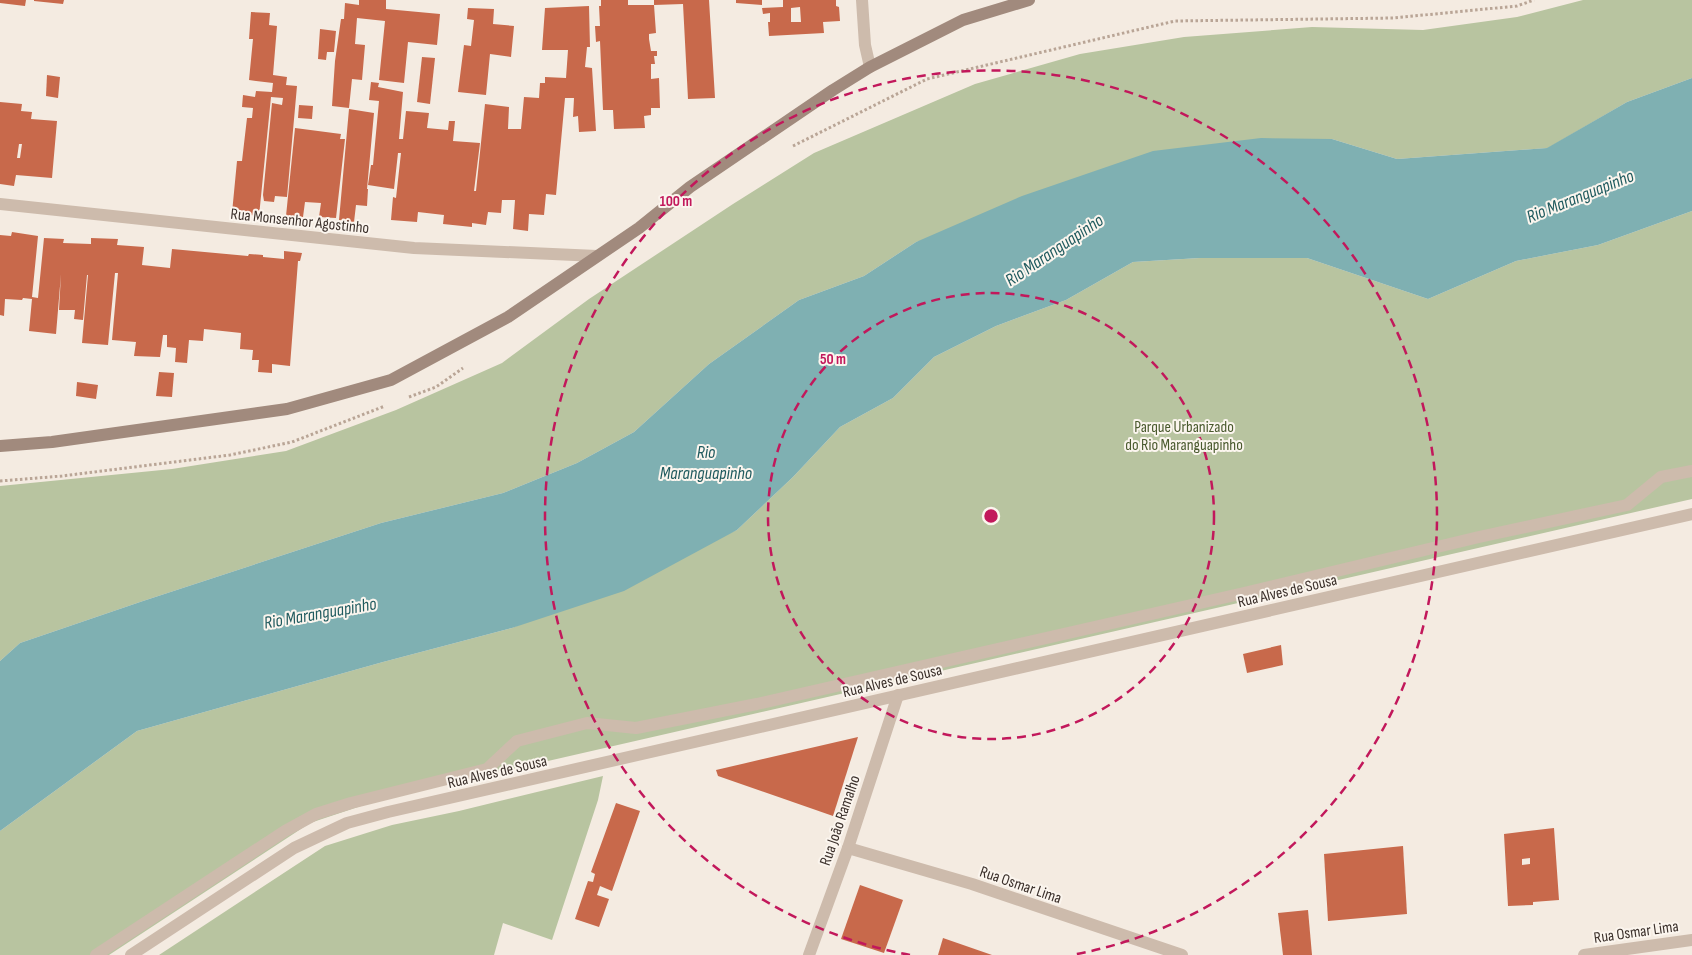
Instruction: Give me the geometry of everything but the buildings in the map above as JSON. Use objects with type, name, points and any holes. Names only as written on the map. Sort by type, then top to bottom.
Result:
[{"type":"main road","points":[[0,446],[52,442],[286,409],[391,380],[508,317],[639,228],[690,187],[833,90],[870,68],[963,20],[1029,0]]},
{"type":"street","points":[[862,0],[865,45],[870,68]]},
{"type":"street","name":"Rua Monsenhor Agostinho","points":[[0,204],[414,248],[597,256]]},
{"type":"street","points":[[96,955],[285,831],[316,814],[351,803],[487,769],[517,742],[587,723],[636,728],[748,706],[1244,593],[1479,537],[1627,505],[1661,477],[1692,471]]},
{"type":"street","name":"Rua Alves de Sousa","points":[[131,955],[294,848],[348,823],[1692,514]]},
{"type":"street","name":"Rua João Ramalho","points":[[809,955],[848,848],[898,696]]},
{"type":"street","name":"Rua Osmar Lima","points":[[848,848],[972,884],[1182,955]]},
{"type":"street","name":"Rua Osmar Lima","points":[[1584,955],[1692,940]]},
{"type":"path","points":[[785,150],[926,79],[1175,21],[1394,18],[1517,6],[1534,0]]},
{"type":"path","points":[[400,401],[436,387],[468,365]]},
{"type":"path","points":[[0,481],[62,476],[239,453],[292,442],[391,404]]},
{"type":"green space","points":[[1583,0],[1692,0],[1692,78],[1627,102],[1548,148],[1397,159],[1332,139],[916,242],[864,276],[799,300],[709,364],[634,432],[577,463],[503,493],[381,523],[20,643],[0,661],[0,486],[172,469],[286,451],[396,410],[502,363],[589,299],[814,153],[975,84],[1080,54],[1184,37],[1312,27],[1423,30],[1517,17]]},
{"type":"green space","name":"Parque Urbanizado do Rio Maranguapinho","points":[[1692,211],[1692,499],[382,799],[310,823],[109,955],[0,955],[0,831],[137,731],[512,628],[737,530],[793,477],[840,427],[893,398],[934,357],[996,326],[1066,300],[1133,262],[1200,258],[1307,258],[1428,299],[1516,261],[1598,245]]},
{"type":"green space","points":[[603,776],[598,800],[552,940],[503,923],[494,955],[159,955],[325,846],[392,825],[459,811]]},
{"type":"water","name":"Rio Maranguapinho","points":[[1692,78],[1692,211],[1598,245],[1516,261],[1428,299],[1307,258],[1200,258],[1133,262],[1066,300],[996,326],[934,357],[893,398],[840,427],[793,477],[737,530],[624,591],[512,628],[137,731],[0,831],[0,661],[20,643],[381,523],[503,493],[577,463],[634,432],[709,364],[799,300],[864,276],[916,242],[1022,196],[1153,151],[1261,138],[1332,139],[1397,159],[1547,148],[1627,102]]}]
